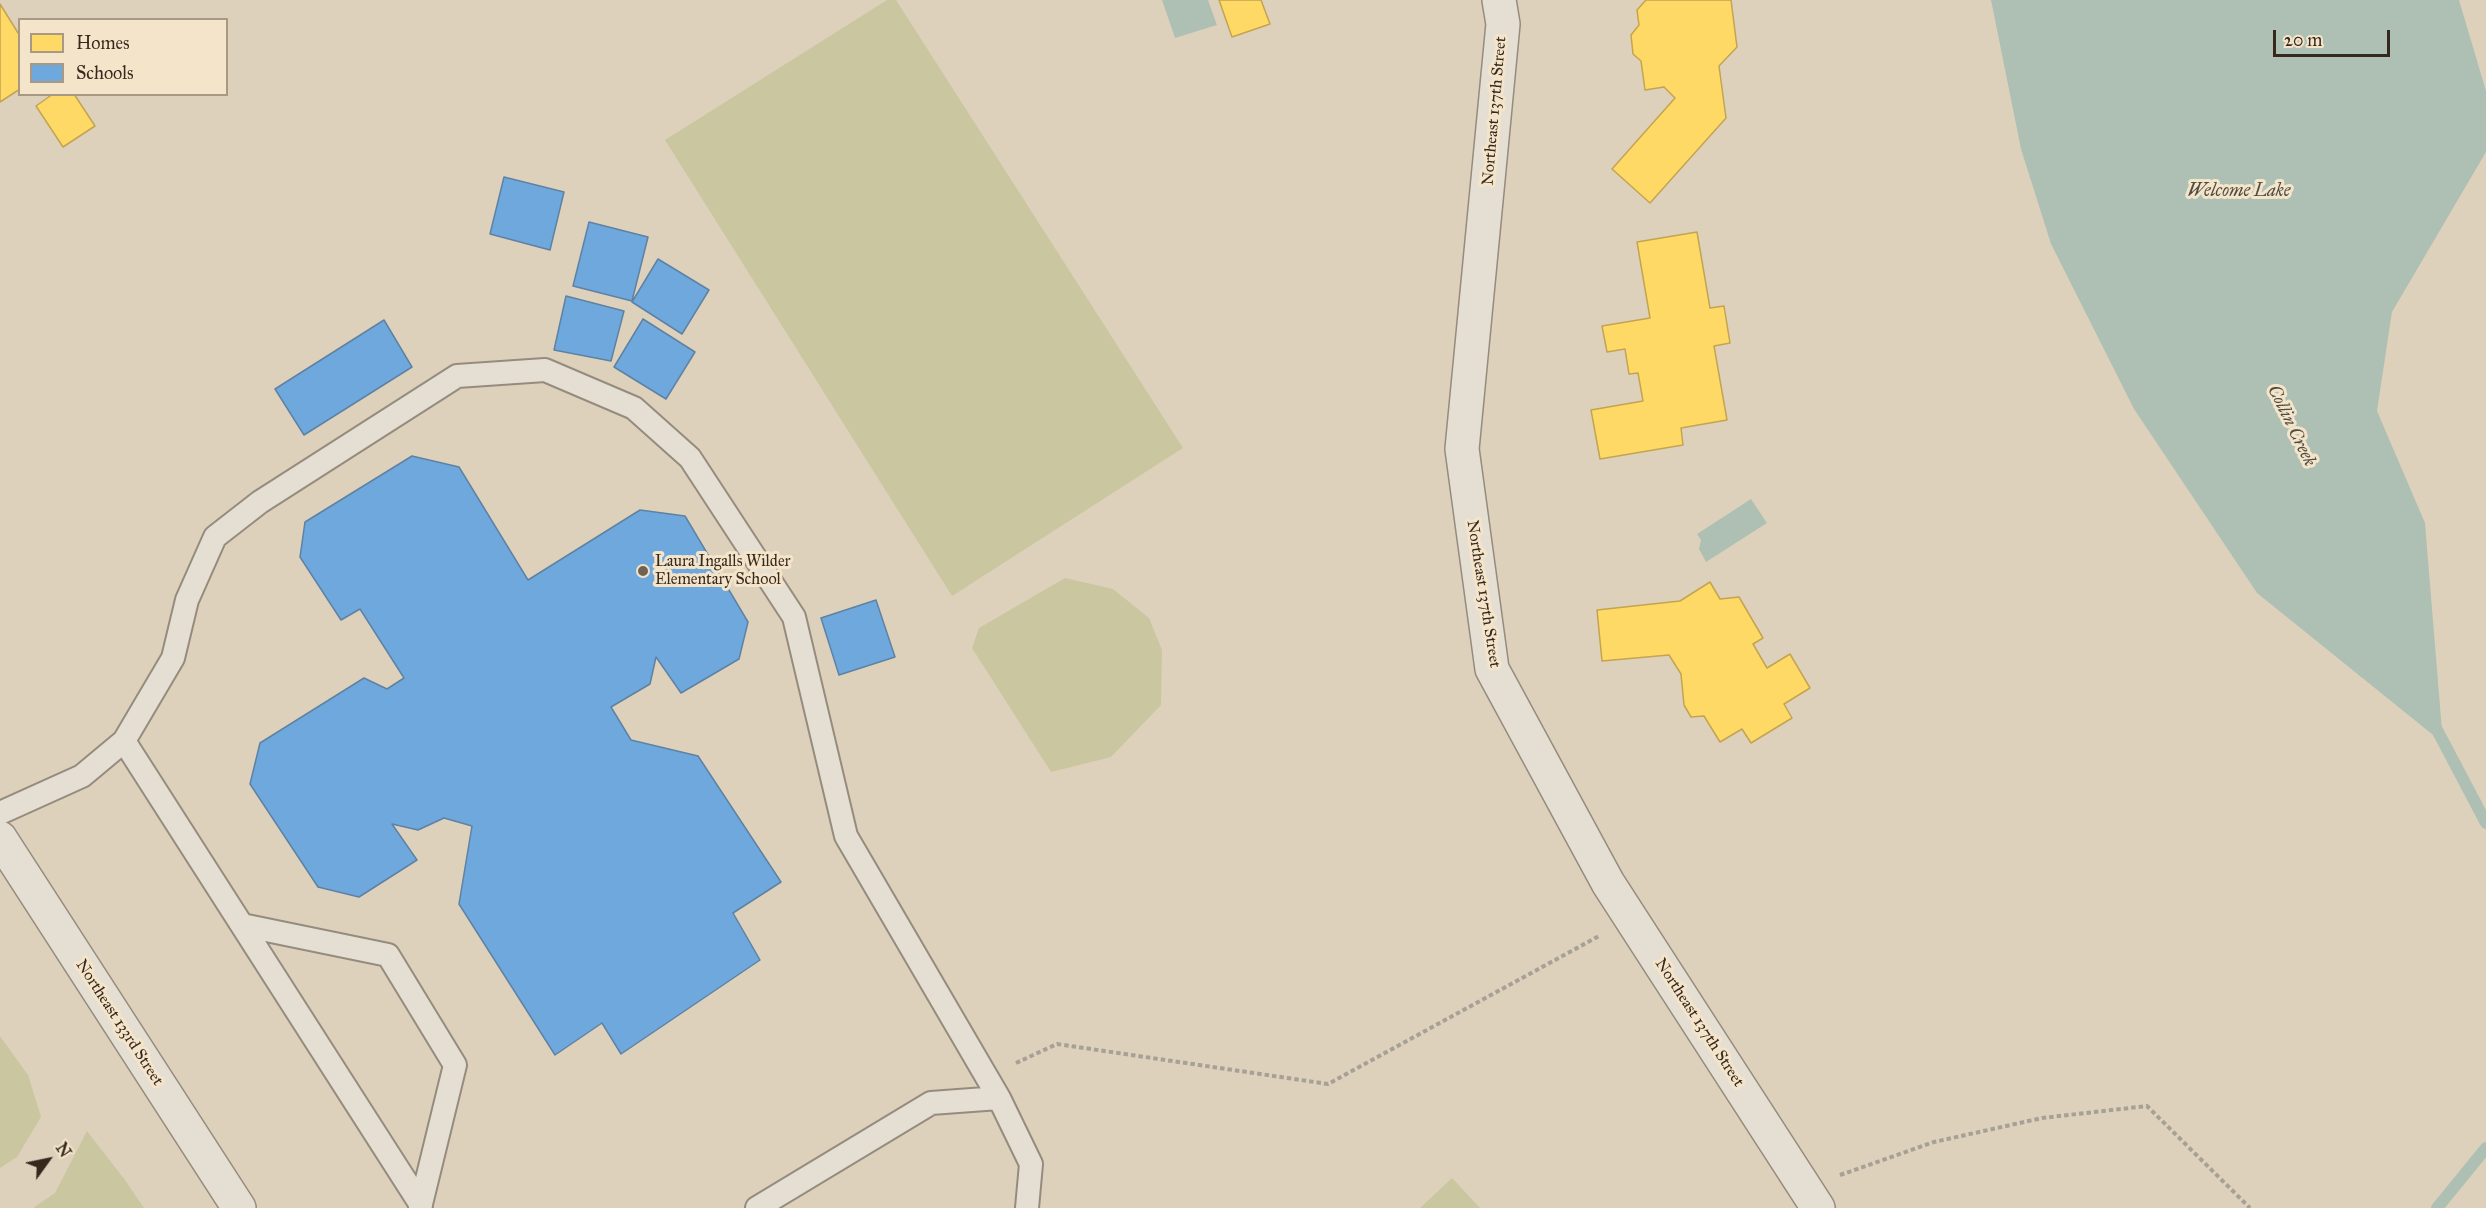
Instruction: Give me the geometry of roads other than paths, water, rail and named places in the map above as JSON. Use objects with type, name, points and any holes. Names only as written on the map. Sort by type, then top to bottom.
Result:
[{"type":"street","name":"Northeast 137th Street","points":[[1499,0],[1503,24],[1462,449],[1492,669],[1608,883],[1812,1197]]},
{"type":"street","name":"Northeast 133rd Street","points":[[0,838],[239,1208]]},
{"type":"lane","points":[[0,813],[82,776],[124,741],[173,658],[187,600],[215,537],[260,502],[457,376],[545,370],[634,408],[690,458],[794,617],[846,836],[999,1098],[1031,1164],[1027,1208]]},
{"type":"lane","points":[[124,741],[421,1207]]},
{"type":"lane","points":[[242,925],[388,955],[455,1065],[421,1207]]},
{"type":"lane","points":[[757,1208],[931,1103],[999,1098]]},
{"type":"water","points":[[1162,0],[1208,0],[1217,25],[1175,38]]},
{"type":"water","name":"Welcome Lake","points":[[1991,0],[2459,0],[2486,91],[2486,152],[2392,312],[2377,411],[2425,523],[2443,743],[2257,593],[2134,409],[2051,244],[2021,149]]},
{"type":"water","points":[[1751,499],[1767,523],[1706,562],[1699,549],[1701,540],[1697,534]]},
{"type":"waterway","name":"Collin Creek","points":[[2436,728],[2486,823]]},
{"type":"waterway","name":"Collin Creek","points":[[2437,1208],[2486,1148]]},
{"type":"place","name":"Laura Ingalls Wilder Elementary School","points":[[643,571]]}]
